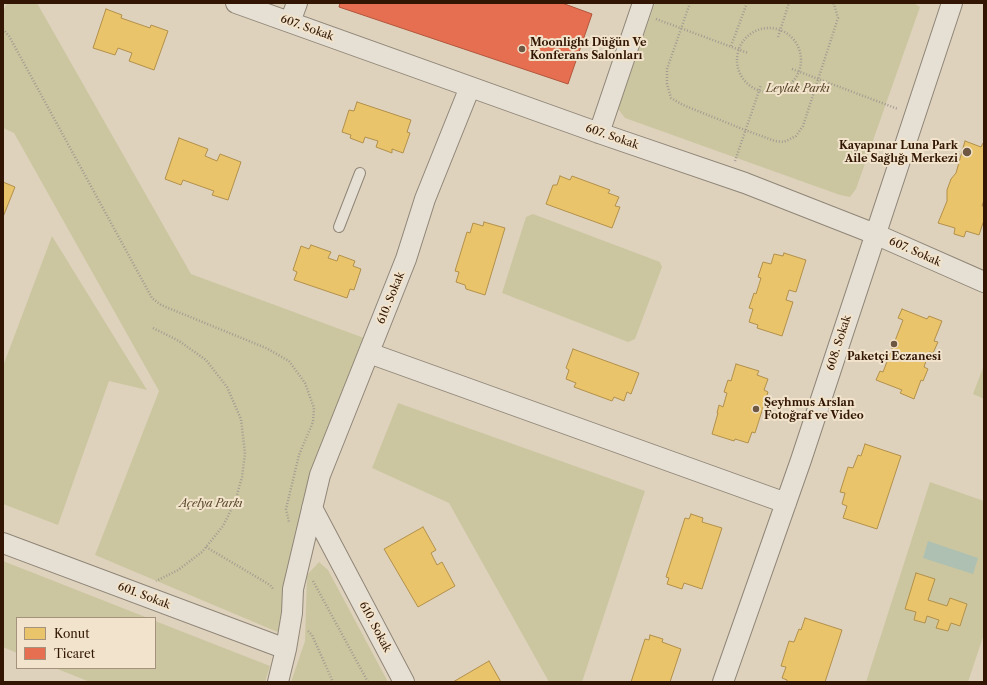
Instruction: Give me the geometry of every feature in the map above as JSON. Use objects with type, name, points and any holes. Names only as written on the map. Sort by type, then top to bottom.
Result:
[{"type":"street","name":"607. Sokak","points":[[236,3],[470,88],[730,177],[875,234],[984,282]]},
{"type":"street","points":[[290,22],[297,3]]},
{"type":"street","name":"608. Sokak","points":[[723,682],[786,503],[952,3]]},
{"type":"street","points":[[599,133],[648,10]]},
{"type":"street","name":"610. Sokak","points":[[278,682],[286,649],[292,613],[293,590],[320,475],[406,259],[426,199],[470,88]]},
{"type":"street","points":[[369,353],[786,503]]},
{"type":"street","name":"610. Sokak","points":[[312,508],[404,682]]},
{"type":"street","name":"601. Sokak","points":[[3,543],[286,649]]},
{"type":"lane","points":[[339,228],[360,173]]},
{"type":"path","points":[[690,3],[667,69],[667,84],[671,98],[683,105],[745,130],[775,141],[784,142],[796,136],[802,126],[838,18],[834,4],[832,3]]},
{"type":"path","points":[[731,46],[747,3]]},
{"type":"path","points":[[778,37],[789,3]]},
{"type":"path","points":[[648,10],[682,28],[748,53]]},
{"type":"path","points":[[770,28],[780,30],[789,35],[796,42],[800,52],[801,62],[799,72],[787,87],[768,93],[759,91],[742,79],[738,70],[737,59],[739,49],[747,37],[760,30],[770,28]]},
{"type":"path","points":[[3,29],[9,36],[152,298],[161,305],[266,348],[289,361],[305,383],[314,408],[313,422],[299,454],[286,509],[289,523],[368,682]]},
{"type":"path","points":[[792,69],[914,116]]},
{"type":"path","points":[[730,177],[761,85]]},
{"type":"path","points":[[135,593],[178,570],[202,552],[223,526],[234,502],[242,477],[246,454],[241,419],[227,388],[206,360],[179,341],[153,328]]},
{"type":"green space","name":"Açelya Parkı","points":[[7,3],[37,3],[191,274],[364,338],[284,587],[280,633],[95,555],[159,391],[14,133],[3,128],[3,12]]},
{"type":"green space","name":"Leylak Parkı","points":[[655,3],[914,3],[920,7],[856,189],[850,197],[840,195],[625,118],[618,109]]},
{"type":"green space","points":[[533,214],[660,262],[662,267],[635,339],[628,342],[502,293],[526,217]]},
{"type":"green space","points":[[52,236],[147,390],[109,381],[58,525],[3,504],[3,366]]},
{"type":"green space","points":[[984,365],[984,399],[973,394]]},
{"type":"green space","points":[[398,403],[645,491],[582,682],[549,682],[449,503],[372,468]]},
{"type":"green space","points":[[930,482],[984,501],[984,634],[968,682],[866,682]]},
{"type":"green space","points":[[3,561],[145,617],[16,617],[16,653],[3,647]]},
{"type":"green space","points":[[319,562],[328,570],[388,682],[291,682],[305,641],[307,575]]},
{"type":"green space","points":[[156,621],[270,666],[265,682],[90,682],[58,669],[156,669]]},
{"type":"shaded area","points":[[928,541],[978,558],[973,574],[923,558]]},
{"type":"building: Konut","points":[[106,9],[122,15],[121,18],[150,28],[151,25],[168,31],[154,70],[129,61],[132,53],[118,48],[115,55],[93,48]]},
{"type":"building: Konut","points":[[357,102],[411,120],[407,132],[410,133],[403,153],[392,149],[392,153],[376,147],[378,141],[365,137],[363,143],[350,138],[351,135],[342,132],[349,110],[354,111]]},
{"type":"building: Konut","points":[[179,138],[208,149],[205,156],[217,161],[220,154],[241,162],[228,200],[212,195],[214,191],[183,180],[181,185],[165,179]]},
{"type":"building: Konut","points":[[965,141],[981,147],[984,143],[984,200],[982,206],[984,206],[984,220],[979,235],[966,231],[964,237],[954,234],[955,228],[938,223],[947,201],[947,190],[951,179],[956,173]]},
{"type":"building: Konut","points":[[560,176],[570,180],[572,176],[610,190],[608,193],[619,197],[615,206],[620,207],[612,228],[546,204],[553,185],[557,185]]},
{"type":"building: Konut","points":[[3,182],[15,187],[3,217]]},
{"type":"building: Konut","points":[[484,222],[505,228],[485,295],[466,289],[465,285],[456,282],[459,272],[455,271],[467,232],[470,233],[473,223],[483,226]]},
{"type":"building: Konut","points":[[311,245],[331,252],[328,258],[337,261],[339,255],[355,261],[353,266],[361,269],[354,290],[350,289],[347,298],[294,280],[297,272],[293,270],[301,246],[309,249]]},
{"type":"building: Konut","points":[[784,253],[806,260],[796,292],[789,290],[786,300],[793,302],[782,336],[757,328],[758,325],[749,322],[753,309],[749,308],[754,293],[756,294],[761,278],[758,277],[763,262],[771,264],[774,254],[783,256]]},
{"type":"building: Konut","points":[[902,309],[927,319],[929,316],[942,321],[934,341],[938,342],[933,353],[929,352],[924,367],[928,369],[923,381],[921,380],[914,399],[900,393],[902,390],[876,380],[880,371],[883,372],[903,320],[898,318]]},
{"type":"building: Konut","points":[[573,349],[639,373],[631,394],[627,392],[624,401],[614,397],[612,401],[574,387],[576,383],[566,379],[569,370],[566,368]]},
{"type":"building: Konut","points":[[736,364],[759,371],[757,375],[768,379],[764,390],[768,392],[755,433],[752,432],[748,443],[735,439],[734,441],[712,434],[719,405],[723,407],[727,393],[724,392],[728,380],[731,381]]},
{"type":"building: Konut","points":[[865,444],[901,456],[877,529],[843,518],[847,506],[842,504],[845,493],[840,492],[848,467],[853,468],[858,455],[861,456]]},
{"type":"building: Konut","points":[[691,514],[703,518],[702,522],[722,528],[702,589],[684,583],[682,589],[667,584],[669,578],[666,577],[685,518],[689,519]]},
{"type":"building: Konut","points":[[423,527],[436,550],[431,553],[437,565],[442,562],[455,586],[418,607],[384,549]]},
{"type":"building: Konut","points":[[916,573],[935,579],[928,600],[947,606],[950,598],[967,604],[960,626],[951,623],[948,631],[936,628],[939,620],[927,616],[925,623],[914,620],[916,612],[905,609]]},
{"type":"building: Konut","points":[[805,618],[842,630],[825,682],[787,682],[787,680],[782,678],[786,667],[781,666],[789,641],[794,642],[799,629],[801,630]]},
{"type":"building: Konut","points":[[650,635],[663,639],[662,642],[681,649],[670,682],[631,682],[645,639],[649,640]]},
{"type":"building: Konut","points":[[489,661],[501,682],[453,682]]},
{"type":"building: Ticaret","name":"Moonlight Düğün Ve Konferans Salonları","points":[[340,3],[562,3],[592,14],[568,84],[339,7]]},
{"type":"place","name":"Moonlight Düğün Ve Konferans Salonları","points":[[522,49]]},
{"type":"place","name":"Kayapınar Luna Park Aile Sağlığı Merkezi","points":[[967,152]]},
{"type":"place","name":"Paketçi Eczanesi","points":[[894,344]]},
{"type":"place","name":"Şeyhmus Arslan Fotoğraf ve Video","points":[[756,409]]}]
